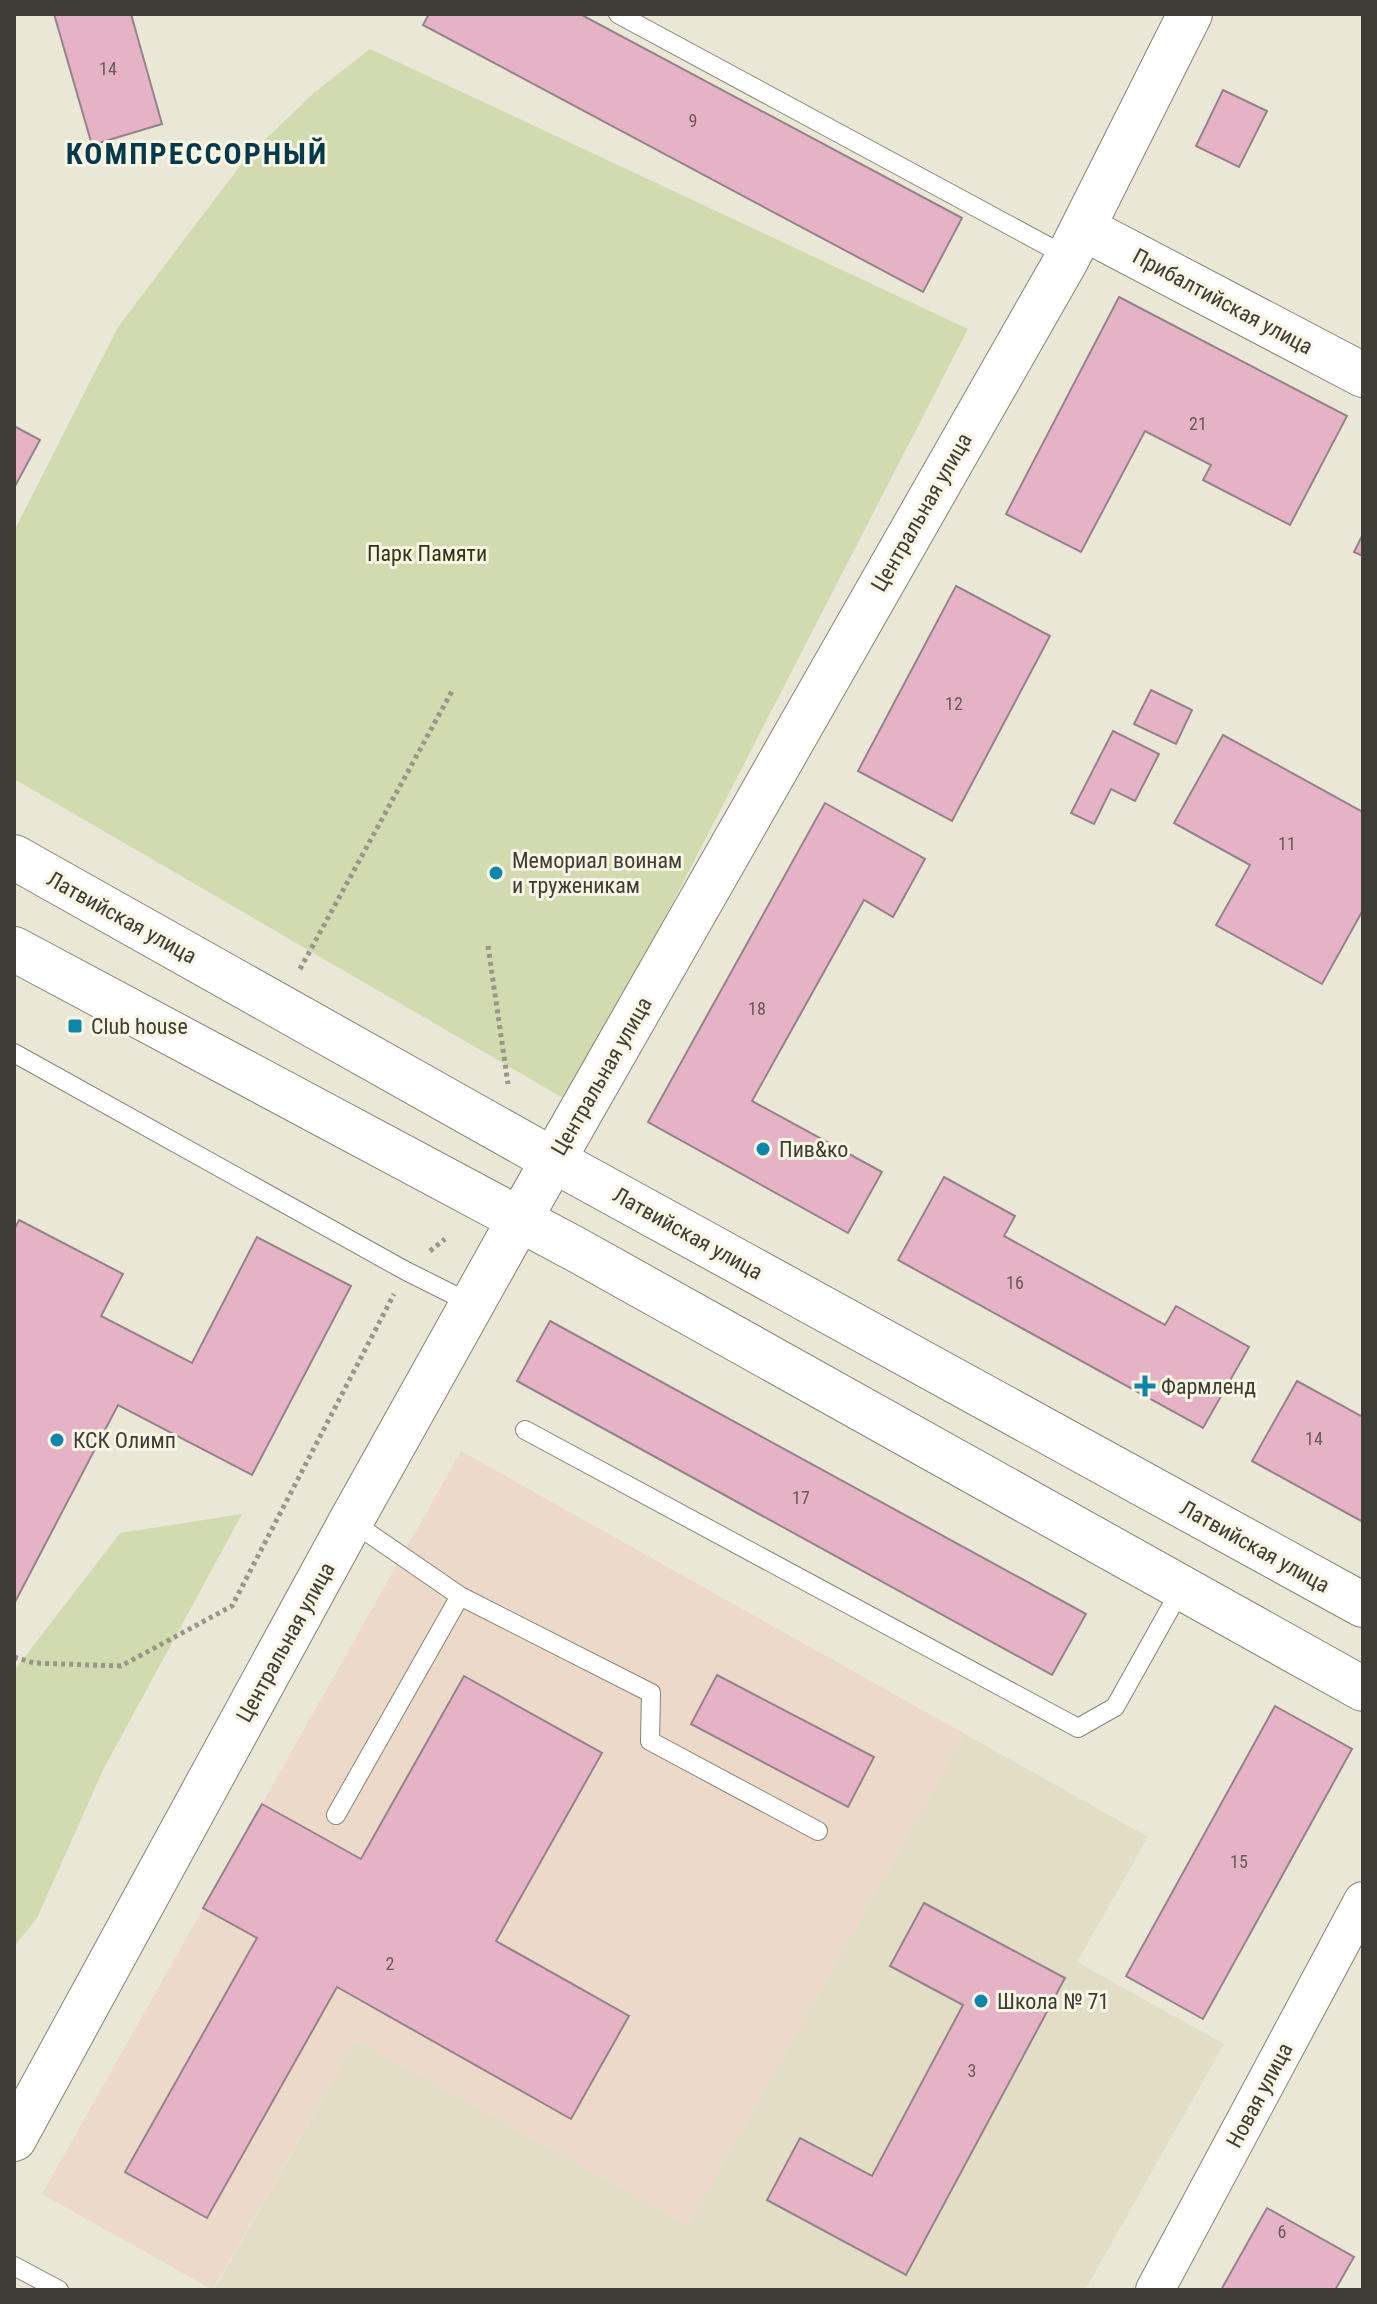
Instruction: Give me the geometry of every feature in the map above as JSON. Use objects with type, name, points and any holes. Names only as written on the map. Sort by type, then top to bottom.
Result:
[{"type":"street","name":"Центральная улица","points":[[14,2139],[472,1304],[1075,242],[1190,14]]},
{"type":"street","name":"Прибалтийская улица","points":[[1075,242],[1363,375]]},
{"type":"street","name":"Латвийская улица","points":[[14,857],[553,1160],[1363,1605]]},
{"type":"street","points":[[14,949],[577,1250],[1363,1689]]},
{"type":"street","name":"Новая улица","points":[[1155,2290],[1363,1901]]},
{"type":"lane","points":[[618,14],[1075,242]]},
{"type":"lane","points":[[14,1053],[406,1271],[472,1304]]},
{"type":"lane","points":[[525,1430],[1078,1728],[1115,1707],[1181,1589]]},
{"type":"lane","points":[[351,1521],[460,1596],[651,1693],[650,1741],[818,1831]]},
{"type":"lane","points":[[336,1815],[460,1596]]},
{"type":"lane","points":[[14,2266],[59,2290]]},
{"type":"path","points":[[300,969],[452,691]]},
{"type":"path","points":[[488,946],[508,1084]]},
{"type":"path","points":[[14,1657],[34,1663],[121,1666],[232,1606],[406,1271],[445,1239]]},
{"type":"shaded area","points":[[461,1451],[965,1734],[688,2226],[356,2040],[213,2290],[42,2194]]},
{"type":"shaded area","name":"Школа № 71","points":[[965,1734],[1148,1837],[1077,1962],[1224,2044],[1085,2290],[214,2290],[356,2040],[688,2226]]},
{"type":"green space","name":"Парк Памяти","points":[[370,49],[968,329],[570,1102],[14,779],[14,531],[118,327],[246,158],[316,91]]},
{"type":"green space","points":[[242,1514],[103,1770],[37,1918],[14,1947],[14,1671],[120,1533]]},
{"type":"building","points":[[54,14],[131,14],[162,124],[92,145]]},
{"type":"building","points":[[429,14],[580,14],[962,218],[923,292],[423,25]]},
{"type":"building","points":[[1223,90],[1267,111],[1239,167],[1196,146]]},
{"type":"building","points":[[1119,297],[1347,416],[1290,525],[1203,480],[1211,465],[1145,431],[1081,552],[1006,514]]},
{"type":"building","points":[[14,426],[40,440],[14,488]]},
{"type":"building","points":[[1363,534],[1363,556],[1354,552]]},
{"type":"building","points":[[956,586],[1050,636],[952,821],[858,771]]},
{"type":"building","points":[[1151,690],[1192,710],[1176,744],[1134,724]]},
{"type":"building","points":[[1113,731],[1159,754],[1135,801],[1111,789],[1094,824],[1071,813]]},
{"type":"building","points":[[1223,735],[1363,812],[1363,910],[1322,984],[1216,925],[1250,865],[1174,823]]},
{"type":"building","points":[[825,803],[925,859],[893,917],[864,900],[752,1101],[882,1172],[848,1233],[648,1122]]},
{"type":"building","points":[[944,1177],[1015,1216],[1004,1236],[1165,1325],[1176,1306],[1249,1347],[1203,1428],[898,1260]]},
{"type":"building","name":"КСК Олимп","points":[[19,1220],[123,1274],[101,1316],[192,1363],[257,1237],[351,1286],[252,1475],[118,1405],[14,1604],[14,1230]]},
{"type":"building","points":[[550,1321],[1086,1614],[1052,1675],[517,1381]]},
{"type":"building","points":[[1297,1381],[1363,1417],[1363,1522],[1252,1461]]},
{"type":"building","points":[[717,1675],[874,1757],[848,1807],[691,1724]]},
{"type":"building","points":[[464,1676],[602,1753],[496,1941],[629,2016],[571,2119],[337,1987],[207,2218],[125,2172],[257,1938],[203,1908],[262,1804],[361,1859]]},
{"type":"building","points":[[1275,1706],[1352,1749],[1203,2019],[1126,1976]]},
{"type":"building","points":[[924,1903],[1065,1978],[906,2275],[767,2200],[800,2138],[872,2176],[963,2005],[890,1966]]},
{"type":"building","points":[[1267,2208],[1354,2257],[1335,2290],[1221,2290]]},
{"type":"place","name":"Мемориал воинам и труженикам","points":[[496,873]]},
{"type":"place","name":"Club house","points":[[75,1026]]},
{"type":"place","name":"Пив&ко","points":[[763,1149]]},
{"type":"place","name":"Фармленд","points":[[1145,1386]]},
{"type":"place","name":"КСК Олимп","points":[[57,1440]]},
{"type":"place","name":"Школа № 71","points":[[981,2001]]},
{"type":"district","name":"КОМПРЕССОРНЫЙ","points":[[197,154]]}]
